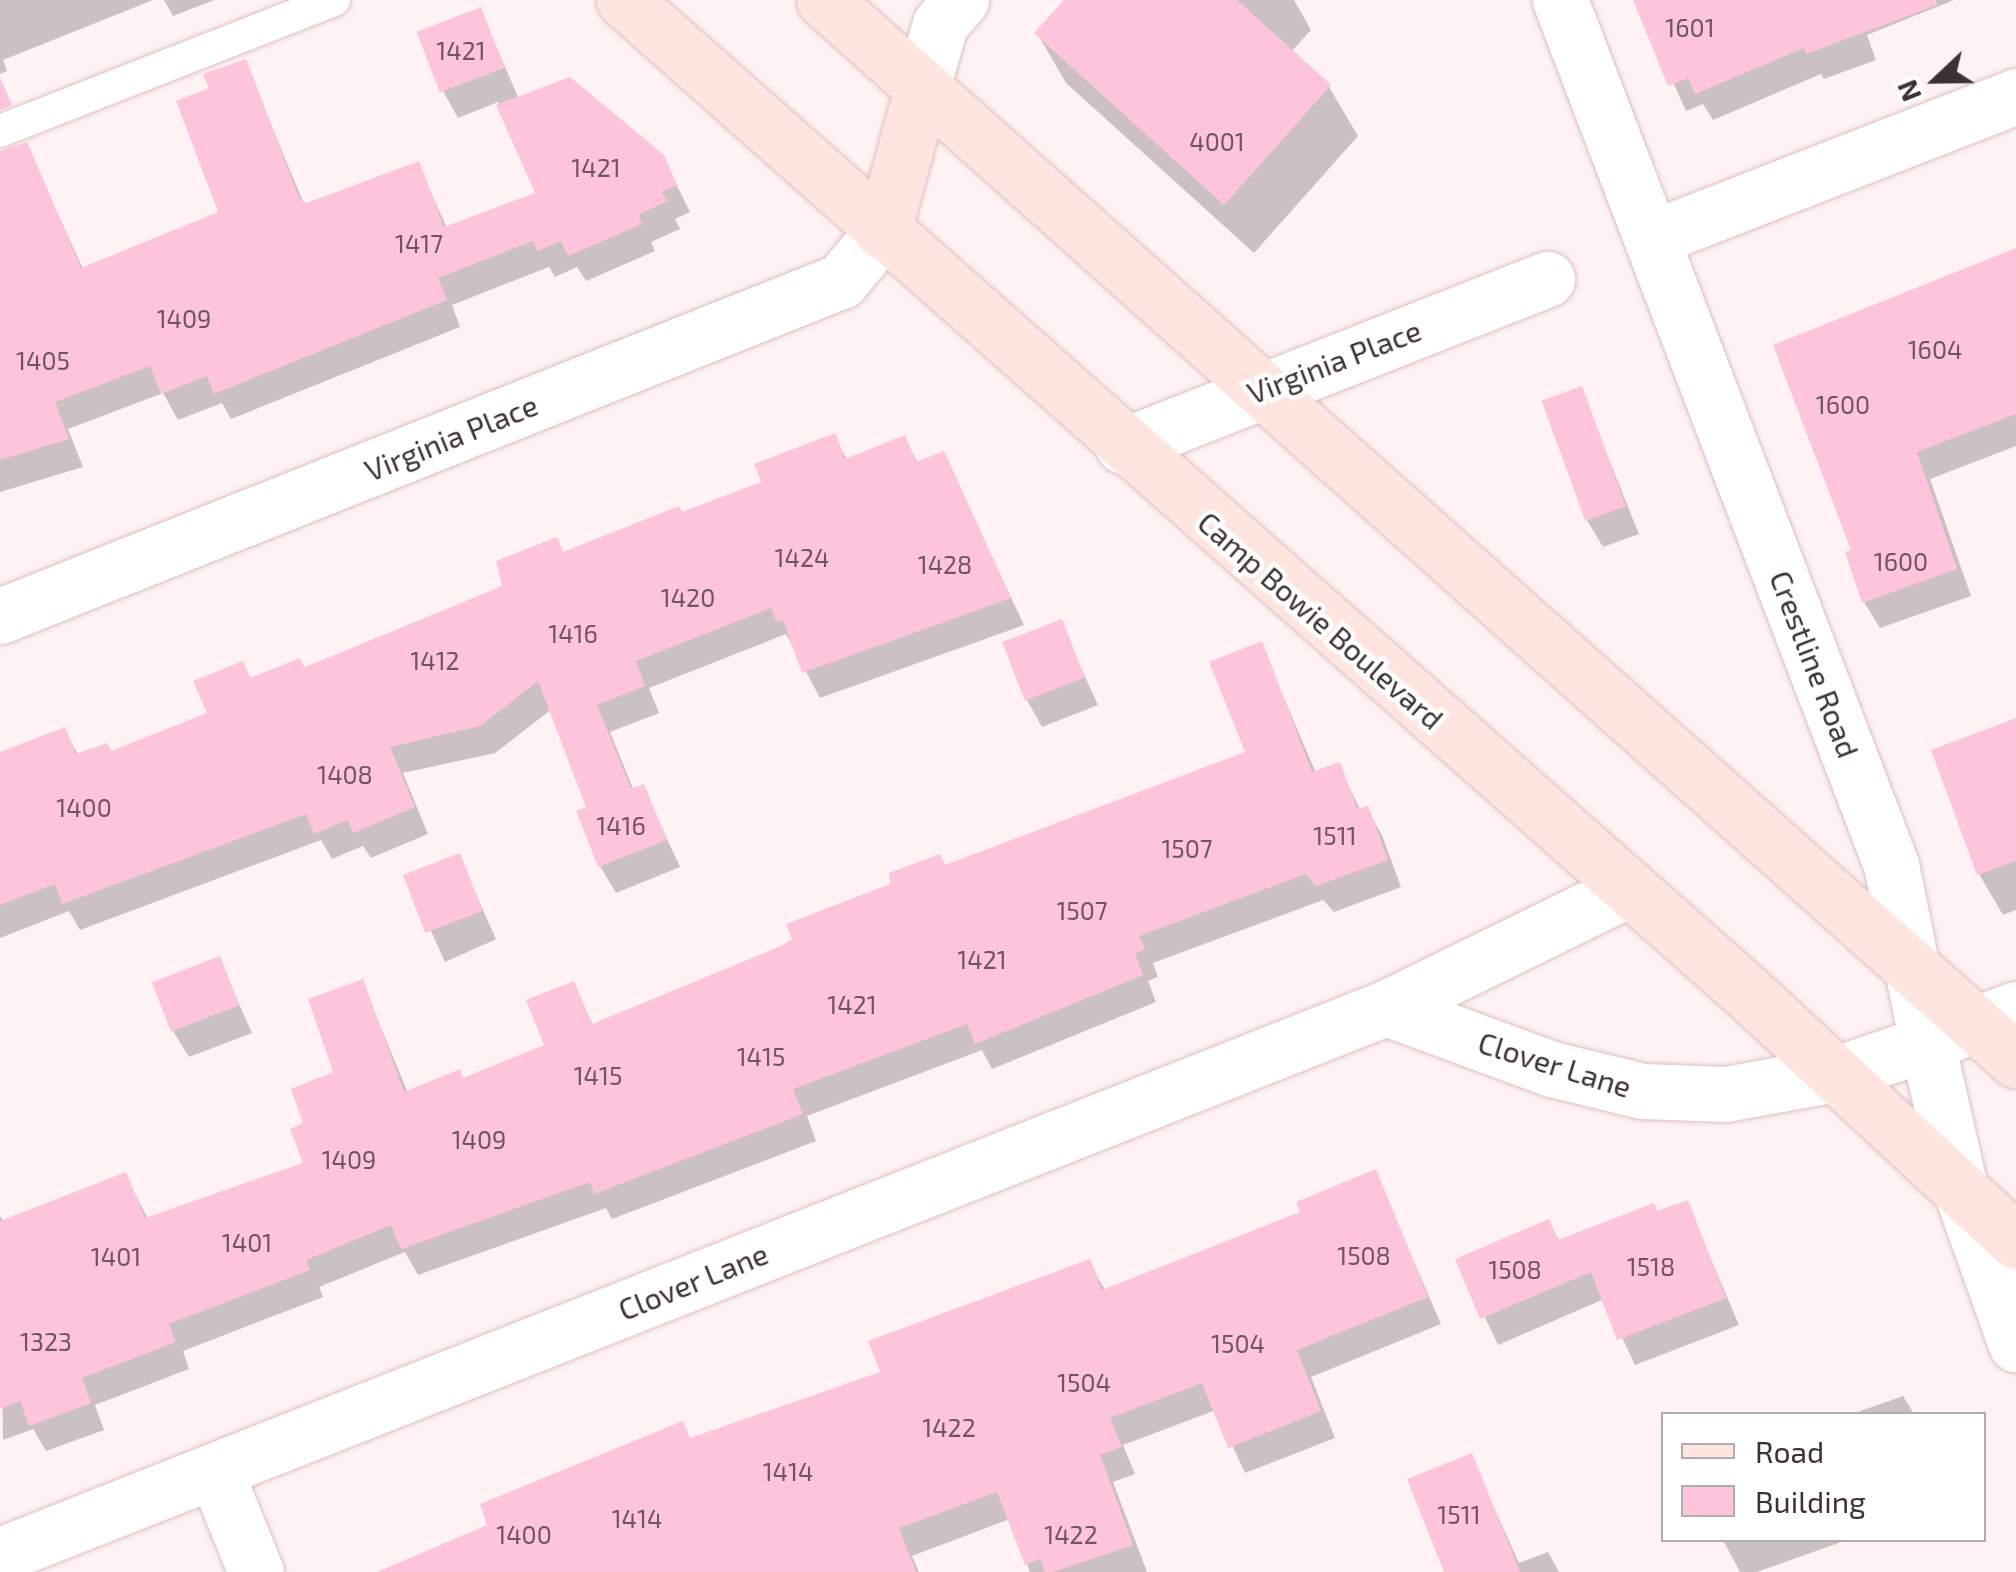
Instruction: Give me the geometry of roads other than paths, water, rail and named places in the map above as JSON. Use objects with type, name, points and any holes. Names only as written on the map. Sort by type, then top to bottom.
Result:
[{"type":"main road","name":"Camp Bowie Boulevard","points":[[624,0],[1122,446],[1836,1074],[2016,1240]]},
{"type":"main road","points":[[824,0],[2016,1060]]},
{"type":"main road","points":[[883,230],[922,88]]},
{"type":"street","points":[[922,88],[940,24],[962,0]]},
{"type":"street","name":"Crestline Road","points":[[1560,0],[1655,237],[1891,865],[1912,966]]},
{"type":"street","points":[[1655,237],[2016,96]]},
{"type":"street","name":"Virginia Place","points":[[0,616],[841,282],[883,230]]},
{"type":"street","name":"Virginia Place","points":[[1122,446],[1548,279]]},
{"type":"street","name":"Clover Lane","points":[[0,1555],[1386,1008],[1627,890]]},
{"type":"street","name":"Clover Lane","points":[[1386,1008],[1552,1069],[1642,1091],[1725,1094],[1836,1074],[1973,1025]]},
{"type":"street","points":[[1973,1025],[1960,1188],[2016,1344]]},
{"type":"street","points":[[215,1470],[256,1572]]},
{"type":"lane","points":[[0,131],[334,0]]}]
